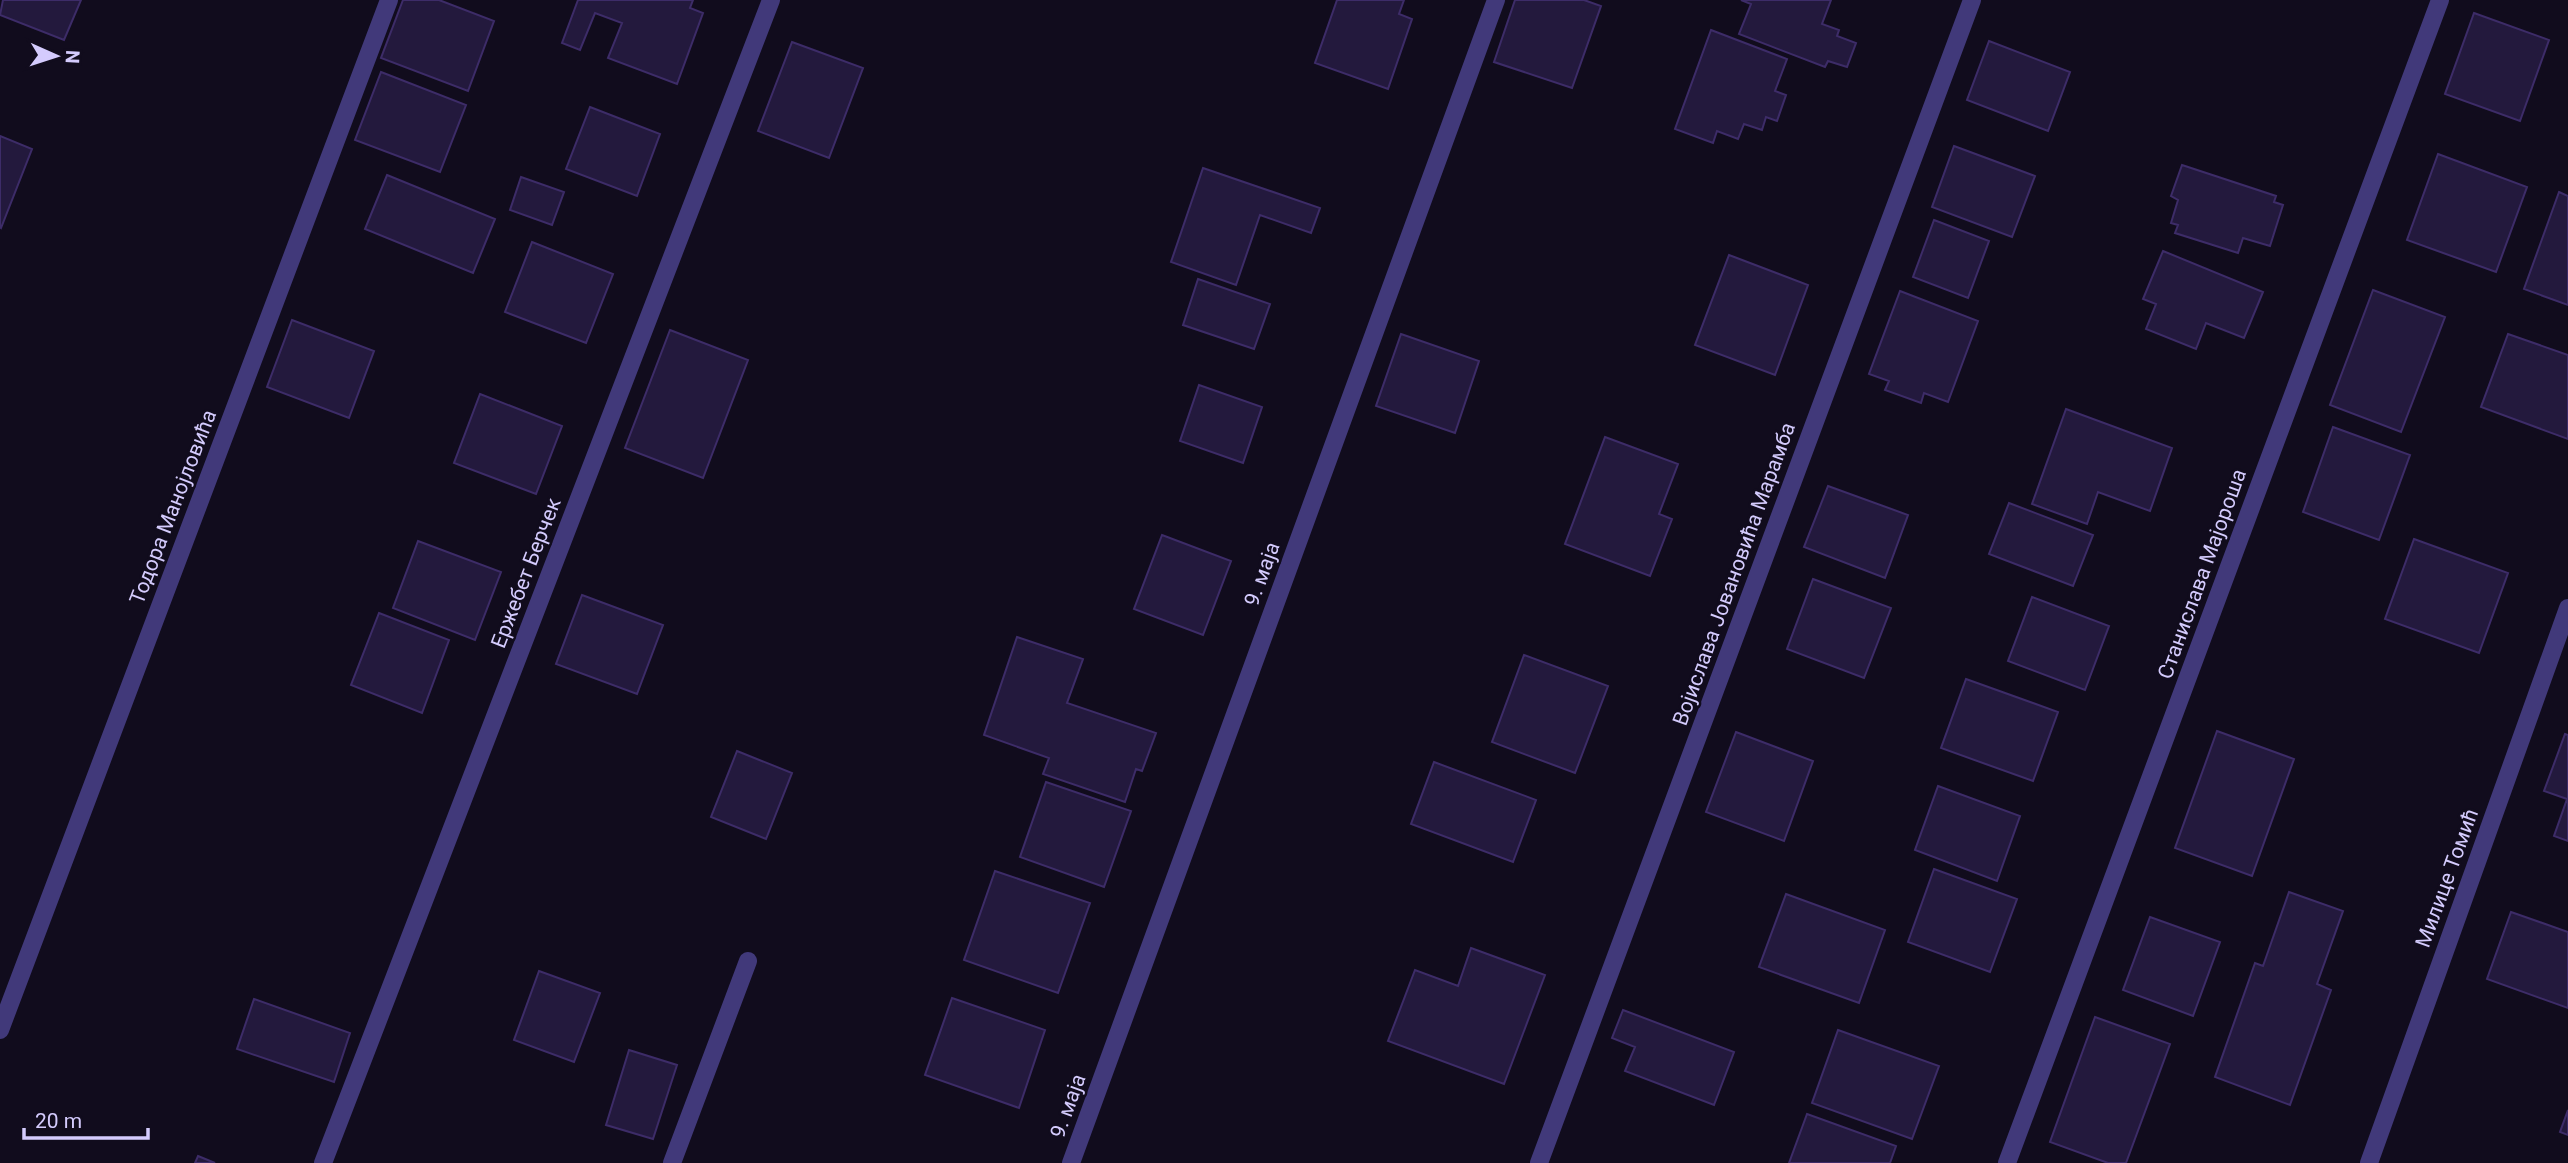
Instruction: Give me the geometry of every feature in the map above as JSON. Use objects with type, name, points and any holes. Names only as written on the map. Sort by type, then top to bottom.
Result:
[{"type":"street","name":"Тодора Манојловића","points":[[0,1030],[389,0]]},
{"type":"street","name":"Ержебет Берчек","points":[[323,1163],[771,0]]},
{"type":"street","name":"9. маја","points":[[1071,1163],[1496,0]]},
{"type":"street","name":"Војислава Јовановића Марамба","points":[[1539,1163],[1972,0]]},
{"type":"street","name":"Станислава Мајороша","points":[[2007,1163],[2440,0]]},
{"type":"street","name":"Милице Томић","points":[[2369,1163],[2568,608]]},
{"type":"street","points":[[671,1163],[748,961]]},
{"type":"building","points":[[3,0],[81,0],[64,40],[0,15]]},
{"type":"building","points":[[403,0],[439,0],[494,21],[468,91],[381,58]]},
{"type":"building","points":[[578,0],[693,0],[690,8],[703,13],[677,84],[608,58],[622,23],[595,13],[580,50],[562,43]]},
{"type":"building","points":[[1337,0],[1404,0],[1399,14],[1412,19],[1388,89],[1315,63]]},
{"type":"building","points":[[1515,0],[1584,0],[1601,6],[1572,88],[1494,62]]},
{"type":"building","points":[[1741,0],[1831,0],[1822,24],[1839,30],[1837,36],[1856,43],[1847,67],[1828,61],[1825,67],[1739,34],[1751,4]]},
{"type":"building","points":[[2474,13],[2549,40],[2520,121],[2445,94]]},
{"type":"building","points":[[1711,30],[1787,59],[1775,91],[1786,95],[1777,121],[1766,117],[1762,130],[1744,124],[1738,139],[1717,131],[1713,143],[1675,129]]},
{"type":"building","points":[[1989,41],[2070,72],[2048,131],[1967,100]]},
{"type":"building","points":[[792,42],[863,68],[829,158],[758,131]]},
{"type":"building","points":[[381,72],[466,105],[440,172],[355,140]]},
{"type":"building","points":[[590,107],[660,134],[637,196],[566,169]]},
{"type":"building","points":[[0,136],[32,149],[1,228],[0,227]]},
{"type":"building","points":[[1954,146],[2035,176],[2012,237],[1932,207]]},
{"type":"building","points":[[2438,154],[2527,187],[2496,272],[2407,240]]},
{"type":"building","points":[[2182,165],[2276,196],[2274,202],[2283,205],[2270,246],[2243,238],[2238,253],[2175,233],[2178,225],[2171,223],[2178,200],[2171,196]]},
{"type":"building","points":[[1203,168],[1320,208],[1311,233],[1260,215],[1236,285],[1171,262]]},
{"type":"building","points":[[387,175],[495,219],[473,273],[365,229]]},
{"type":"building","points":[[521,177],[564,192],[552,225],[510,210]]},
{"type":"building","points":[[2559,192],[2568,196],[2568,305],[2524,289]]},
{"type":"building","points":[[1934,220],[1989,241],[1968,298],[1913,277]]},
{"type":"building","points":[[532,242],[613,274],[586,343],[505,312]]},
{"type":"building","points":[[2163,251],[2263,292],[2244,338],[2206,323],[2196,349],[2146,329],[2156,304],[2143,299]]},
{"type":"building","points":[[1729,255],[1808,285],[1775,375],[1695,345]]},
{"type":"building","points":[[1198,279],[1270,304],[1254,349],[1183,325]]},
{"type":"building","points":[[2373,290],[2445,317],[2401,432],[2330,405]]},
{"type":"building","points":[[1900,291],[1978,321],[1948,402],[1924,393],[1921,403],[1885,390],[1889,381],[1869,374]]},
{"type":"building","points":[[292,320],[374,351],[349,418],[267,387]]},
{"type":"building","points":[[670,330],[748,360],[703,478],[625,448]]},
{"type":"building","points":[[1401,334],[1479,361],[1455,433],[1376,406]]},
{"type":"building","points":[[2508,334],[2568,355],[2568,439],[2481,407]]},
{"type":"building","points":[[1199,385],[1262,407],[1243,463],[1180,441]]},
{"type":"building","points":[[480,394],[562,426],[536,494],[454,463]]},
{"type":"building","points":[[2066,409],[2172,448],[2150,511],[2098,492],[2087,524],[2032,504]]},
{"type":"building","points":[[2333,427],[2410,455],[2379,540],[2303,512]]},
{"type":"building","points":[[1605,437],[1678,464],[1659,514],[1672,519],[1650,576],[1565,544]]},
{"type":"building","points":[[1828,486],[1908,515],[1885,578],[1804,547]]},
{"type":"building","points":[[2009,503],[2093,535],[2073,586],[1989,554]]},
{"type":"building","points":[[1162,535],[1231,561],[1203,635],[1134,609]]},
{"type":"building","points":[[2414,539],[2508,573],[2479,653],[2385,619]]},
{"type":"building","points":[[418,541],[501,572],[475,640],[393,608]]},
{"type":"building","points":[[1813,579],[1891,608],[1864,678],[1787,649]]},
{"type":"building","points":[[582,595],[663,625],[637,694],[556,664]]},
{"type":"building","points":[[2032,597],[2109,626],[2085,690],[2008,661]]},
{"type":"building","points":[[379,613],[449,640],[422,713],[351,685]]},
{"type":"building","points":[[1017,637],[1083,659],[1067,703],[1156,733],[1142,771],[1136,769],[1125,802],[1043,774],[1049,758],[984,735]]},
{"type":"building","points":[[1524,655],[1608,686],[1575,773],[1492,742]]},
{"type":"building","points":[[1966,679],[2058,712],[2033,781],[1941,748]]},
{"type":"building","points":[[2217,731],[2294,759],[2252,876],[2175,848]]},
{"type":"building","points":[[1736,732],[1813,761],[1784,841],[1706,812]]},
{"type":"building","points":[[2565,734],[2568,735],[2568,841],[2554,836],[2567,799],[2544,791]]},
{"type":"building","points":[[737,751],[792,773],[766,839],[711,817]]},
{"type":"building","points":[[1434,762],[1536,800],[1513,862],[1411,824]]},
{"type":"building","points":[[1046,782],[1131,811],[1104,887],[1020,857]]},
{"type":"building","points":[[1938,786],[2020,816],[1997,881],[1915,850]]},
{"type":"building","points":[[1934,869],[2017,899],[1990,972],[1908,942]]},
{"type":"building","points":[[995,871],[1090,903],[1058,993],[964,960]]},
{"type":"building","points":[[2289,892],[2343,911],[2317,984],[2331,990],[2290,1105],[2215,1077],[2255,963],[2263,966]]},
{"type":"building","points":[[1786,894],[1885,930],[1859,1003],[1759,967]]},
{"type":"building","points":[[2511,912],[2568,932],[2568,1008],[2487,979]]},
{"type":"building","points":[[2150,917],[2220,942],[2193,1016],[2123,990]]},
{"type":"building","points":[[1471,948],[1545,975],[1504,1084],[1388,1041],[1415,970],[1458,986]]},
{"type":"building","points":[[539,971],[600,993],[574,1062],[514,1040]]},
{"type":"building","points":[[952,998],[1045,1030],[1019,1108],[925,1075]]},
{"type":"building","points":[[254,999],[350,1033],[334,1082],[237,1049]]},
{"type":"building","points":[[1623,1010],[1734,1052],[1714,1105],[1625,1071],[1635,1047],[1612,1038]]},
{"type":"building","points":[[2095,1017],[2170,1044],[2126,1163],[2108,1163],[2050,1142]]},
{"type":"building","points":[[1838,1030],[1939,1066],[1912,1139],[1812,1103]]},
{"type":"building","points":[[629,1050],[677,1065],[653,1139],[606,1125]]},
{"type":"building","points":[[2568,1110],[2568,1135],[2560,1132]]},
{"type":"building","points":[[1807,1114],[1896,1146],[1890,1163],[1789,1163]]},
{"type":"building","points":[[198,1156],[215,1163],[195,1163]]}]
